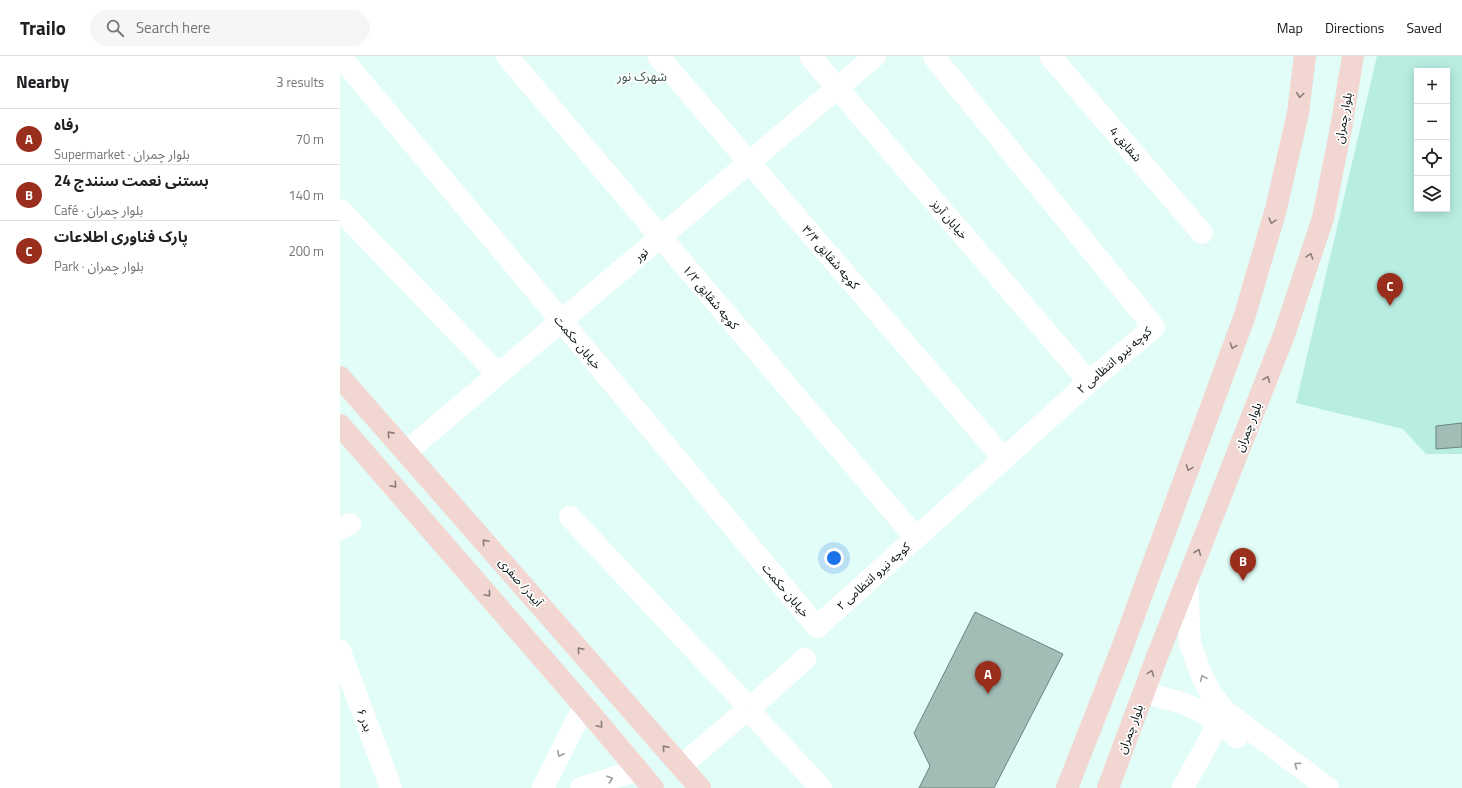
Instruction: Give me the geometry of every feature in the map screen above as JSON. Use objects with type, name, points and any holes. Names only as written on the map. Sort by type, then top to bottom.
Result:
[{"type":"main road","points":[[1067,788],[1122,648],[1244,318],[1276,209],[1298,113],[1305,56]]},
{"type":"main road","name":"بلوار چمران","points":[[1108,788],[1143,693],[1284,335],[1323,218],[1341,128],[1353,56]]},
{"type":"main road","name":"آبیدر/ صفری","points":[[340,378],[700,788]]},
{"type":"main road","points":[[340,424],[653,788]]},
{"type":"street","name":"خیابان حکمت","points":[[340,56],[817,627]]},
{"type":"street","name":"کوچه شقایق ۱/۲","points":[[507,56],[916,538]]},
{"type":"street","name":"کوچه شقایق ۳/۴","points":[[658,56],[1004,459]]},
{"type":"street","name":"خیابان آریز","points":[[810,56],[1089,382]]},
{"type":"street","name":"نور","points":[[406,452],[875,56]]},
{"type":"street","name":"شقایق 4","points":[[1050,56],[1202,233]]},
{"type":"street","name":"کوچه نیرو انتظامی ۲","points":[[817,627],[1089,382],[1154,327],[934,57]]},
{"type":"street","points":[[340,210],[498,374]]},
{"type":"street","points":[[570,517],[749,708],[821,788]]},
{"type":"street","points":[[1187,580],[1190,643],[1201,674],[1222,717],[1303,788]]},
{"type":"street","name":"بدر ۶","points":[[340,651],[391,788]]},
{"type":"street","points":[[681,766],[806,659]]},
{"type":"street","points":[[1143,693],[1171,699],[1222,717],[1328,788]]},
{"type":"street","points":[[543,788],[584,706]]},
{"type":"street","points":[[1183,788],[1222,717]]},
{"type":"street","points":[[581,788],[638,770]]},
{"type":"green space","points":[[1377,56],[1462,56],[1462,454],[1426,454],[1403,429],[1296,403]]},
{"type":"building","points":[[1462,423],[1462,447],[1436,449],[1436,426]]},
{"type":"building","points":[[975,612],[1063,654],[994,788],[919,788],[930,766],[914,733]]},
{"type":"place","name":"پارک فناوری اطلاعات","points":[[1390,306]]},
{"type":"place","name":"بستنی نعمت سنندج 24","points":[[1243,581]]},
{"type":"place","name":"رفاه","points":[[988,694]]},
{"type":"district","name":"شهرک نور","points":[[642,76]]}]
